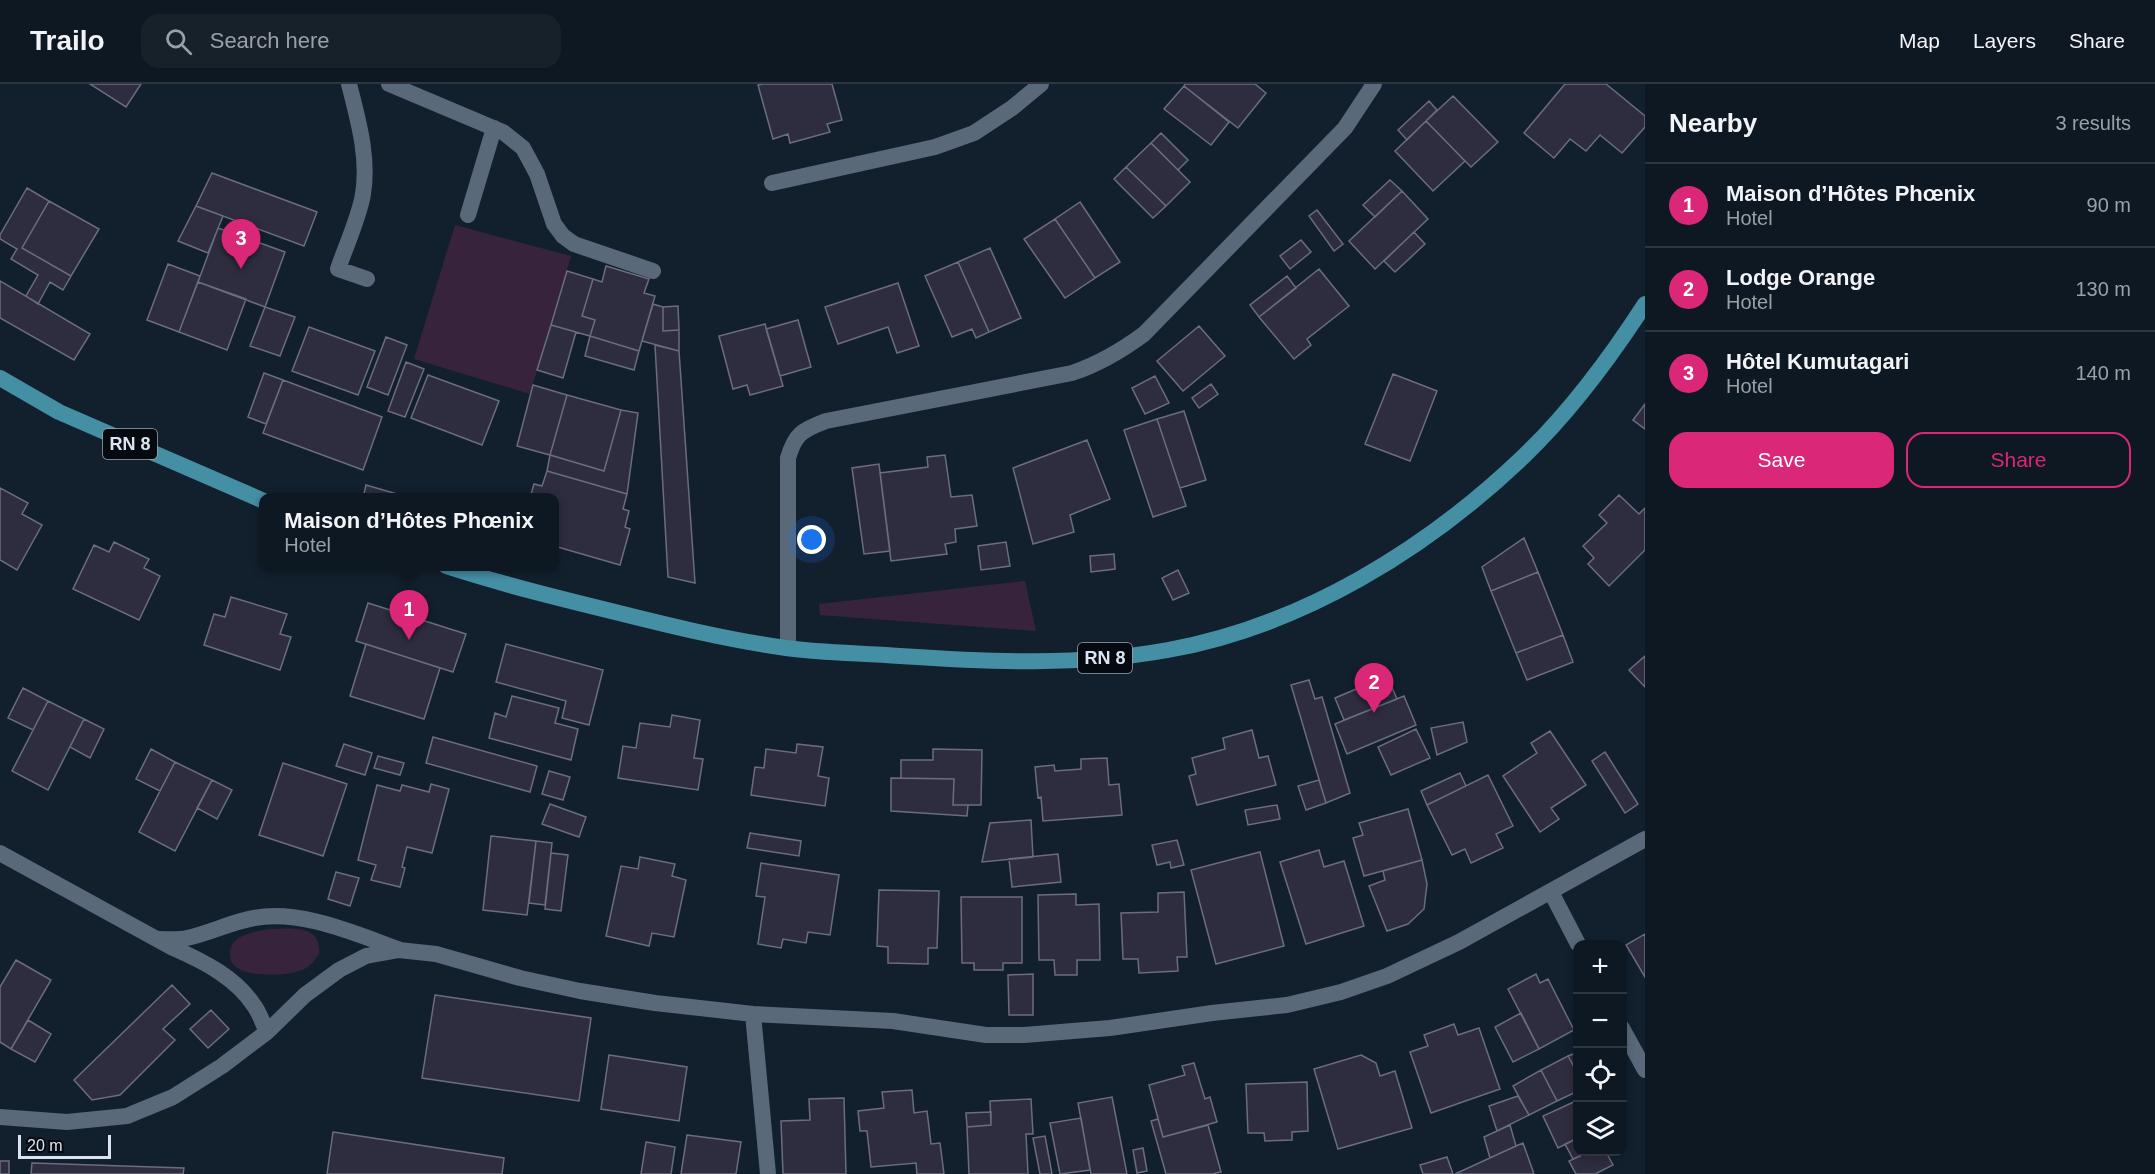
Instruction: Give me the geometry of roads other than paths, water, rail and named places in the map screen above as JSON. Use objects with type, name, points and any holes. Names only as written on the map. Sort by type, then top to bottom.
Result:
[{"type":"main road","name":"RN 8","points":[[459,571],[704,634],[788,648],[974,661],[1034,662],[1100,658],[1169,650],[1226,636],[1284,615],[1353,582],[1412,546],[1474,500],[1526,455],[1572,404],[1611,355],[1645,304]]},
{"type":"main road","name":"RN 8","points":[[0,378],[59,412],[259,499]]},
{"type":"street","points":[[349,84],[359,125],[365,174],[363,196],[338,269],[367,279]]},
{"type":"street","points":[[389,84],[503,132],[523,148],[537,174],[554,224],[563,236],[574,244],[653,271]]},
{"type":"street","points":[[772,183],[935,147],[975,133],[1012,108],[1041,84]]},
{"type":"street","points":[[788,648],[788,458],[793,440],[807,428],[826,421],[1072,373],[1095,365],[1122,351],[1144,334],[1330,144],[1345,128],[1374,84]]},
{"type":"street","points":[[468,215],[494,128]]},
{"type":"street","points":[[158,939],[184,938],[255,917],[284,916],[348,931],[399,950],[436,954],[520,978],[580,991],[655,1003],[753,1014],[893,1022],[986,1035],[1024,1035],[1110,1028],[1287,1005],[1341,992],[1388,976],[1459,942],[1645,839]]},
{"type":"street","points":[[0,853],[201,960],[236,985],[255,1007],[267,1032]]},
{"type":"street","points":[[1551,892],[1575,940]]},
{"type":"street","points":[[0,1117],[67,1122],[127,1116],[173,1097],[222,1066],[267,1032],[304,995],[339,970],[366,956],[399,950]]},
{"type":"street","points":[[753,1014],[768,1174]]},
{"type":"street","points":[[1627,1036],[1645,1070]]},
{"type":"place","name":"Hôtel Kumutagari","points":[[241,269]]},
{"type":"place","name":"Maison d’Hôtes Phœnix","points":[[409,640]]},
{"type":"place","name":"Lodge Orange","points":[[1374,713]]}]
